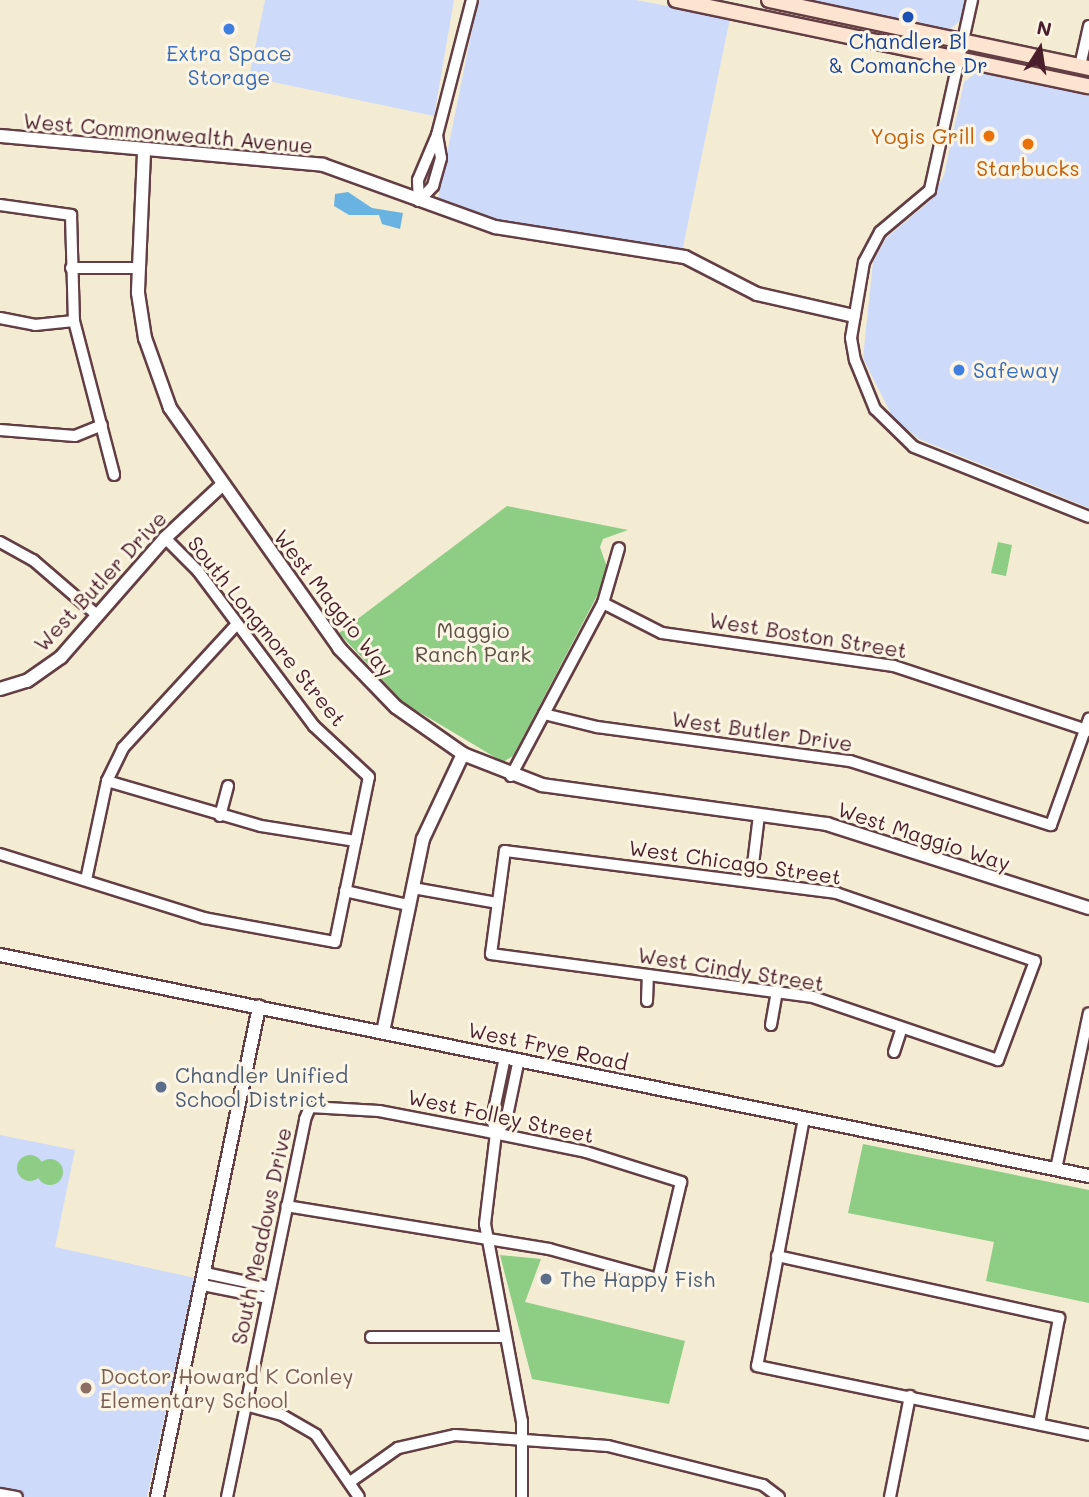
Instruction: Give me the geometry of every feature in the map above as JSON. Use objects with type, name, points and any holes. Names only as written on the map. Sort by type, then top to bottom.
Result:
[{"type":"main road","points":[[676,0],[962,51],[1085,67]]},
{"type":"main road","points":[[769,0],[1089,86]]},
{"type":"street","points":[[461,0],[464,12]]},
{"type":"street","points":[[419,201],[418,180],[437,135],[464,12],[472,0]]},
{"type":"street","points":[[972,0],[930,190],[874,239],[854,316],[855,360],[867,396],[895,433],[932,457],[1089,517]]},
{"type":"street","points":[[1085,67],[1089,26]]},
{"type":"street","points":[[419,201],[433,186],[441,158],[437,135]]},
{"type":"street","name":"West Commonwealth Avenue","points":[[0,136],[144,153],[310,163],[506,230],[685,257],[757,294],[854,316]]},
{"type":"street","name":"West Maggio Way","points":[[144,153],[136,268],[145,338],[158,381],[184,434],[376,690],[463,754],[511,776],[581,794],[759,815],[861,833],[1089,908]]},
{"type":"street","points":[[0,205],[71,215],[74,321],[114,475]]},
{"type":"street","points":[[71,268],[136,268]]},
{"type":"street","points":[[0,318],[34,326],[74,321]]},
{"type":"street","points":[[0,430],[75,436],[102,425]]},
{"type":"street","name":"West Butler Drive","points":[[0,689],[27,681],[61,657],[165,538],[221,486]]},
{"type":"street","name":"South Longmore Street","points":[[86,880],[204,918],[335,942],[369,777],[314,726],[165,538]]},
{"type":"street","points":[[0,542],[33,560],[97,615]]},
{"type":"street","points":[[511,776],[603,603],[619,548]]},
{"type":"street","name":"West Boston Street","points":[[603,603],[662,633],[894,666],[1088,726]]},
{"type":"street","points":[[0,854],[86,880],[107,781],[122,748],[236,625]]},
{"type":"street","name":"West Butler Drive","points":[[544,714],[597,727],[850,761],[1051,825],[1088,726]]},
{"type":"street","points":[[383,1032],[423,839],[463,754]]},
{"type":"street","points":[[107,781],[220,816],[356,841]]},
{"type":"street","points":[[220,816],[228,786]]},
{"type":"street","points":[[751,881],[759,815]]},
{"type":"street","name":"West Chicago Street","points":[[497,903],[505,851],[836,894],[1035,961],[998,1060]]},
{"type":"street","points":[[413,888],[497,903]]},
{"type":"street","points":[[345,891],[408,905]]},
{"type":"street","name":"West Cindy Street","points":[[497,903],[491,954],[777,990],[998,1060]]},
{"type":"street","name":"West Frye Road","points":[[0,955],[1089,1176]]},
{"type":"street","points":[[647,1001],[648,975]]},
{"type":"street","points":[[771,1025],[777,990]]},
{"type":"street","points":[[157,1497],[259,1007]]},
{"type":"street","points":[[1056,1169],[1089,1013]]},
{"type":"street","points":[[894,1052],[902,1028]]},
{"type":"street","points":[[505,1056],[492,1119],[496,1133],[487,1240],[524,1439],[522,1497]]},
{"type":"street","points":[[496,1133],[506,1121],[519,1059]]},
{"type":"street","name":"West Folley Street","points":[[310,1107],[379,1111],[496,1133],[681,1182],[658,1279],[487,1240]]},
{"type":"street","name":"South Meadows Drive","points":[[227,1497],[310,1107]]},
{"type":"street","points":[[804,1118],[757,1366],[1089,1435]]},
{"type":"street","points":[[287,1206],[487,1240]]},
{"type":"street","points":[[777,1256],[1059,1318],[1039,1424]]},
{"type":"street","points":[[204,1279],[269,1293]]},
{"type":"street","points":[[371,1337],[504,1337]]},
{"type":"street","points":[[890,1497],[910,1396]]},
{"type":"street","points":[[245,1405],[282,1415],[316,1436],[359,1497]]},
{"type":"street","points":[[350,1482],[419,1439],[524,1439],[608,1446],[778,1494]]},
{"type":"street","points":[[0,1494],[17,1497]]},
{"type":"shaded area","points":[[265,0],[454,0],[434,116],[249,77]]},
{"type":"shaded area","points":[[478,0],[636,0],[730,18],[682,252],[507,223],[438,198]]},
{"type":"shaded area","points":[[809,0],[965,0],[961,20],[950,29]]},
{"type":"shaded area","points":[[977,72],[1089,95],[1089,508],[919,439],[893,418],[863,358],[873,262],[886,238],[930,201],[944,175],[964,82]]},
{"type":"shaded area","name":"Doctor Howard K Conley Elementary School","points":[[0,1135],[75,1150],[55,1247],[195,1278],[147,1497],[0,1497]]},
{"type":"green space","name":"Maggio Ranch Park","points":[[507,506],[628,530],[603,539],[600,547],[609,573],[513,756],[503,762],[404,703],[339,633]]},
{"type":"green space","points":[[998,542],[1012,545],[1006,576],[991,573]]},
{"type":"green space","points":[[863,1144],[1089,1190],[1089,1303],[986,1281],[994,1242],[848,1213]]},
{"type":"green space","points":[[30,1155],[39,1159],[43,1168],[39,1177],[30,1181],[21,1177],[17,1168],[21,1159]]},
{"type":"green space","points":[[50,1159],[59,1163],[63,1172],[59,1181],[50,1185],[41,1181],[37,1172],[41,1163]]},
{"type":"green space","points":[[500,1255],[541,1259],[525,1302],[685,1341],[669,1404],[532,1379]]},
{"type":"water","points":[[348,192],[372,208],[403,213],[400,229],[382,224],[379,215],[349,215],[334,206],[335,194]]},
{"type":"place","name":"Chandler Bl & Comanche Dr","points":[[908,17]]},
{"type":"place","name":"Extra Space Storage","points":[[229,29]]},
{"type":"place","name":"Yogis Grill","points":[[989,136]]},
{"type":"place","name":"Starbucks","points":[[1028,144]]},
{"type":"place","name":"Safeway","points":[[959,370]]},
{"type":"place","name":"Chandler Unified School District","points":[[161,1087]]},
{"type":"place","name":"The Happy Fish","points":[[546,1279]]},
{"type":"place","name":"Doctor Howard K Conley Elementary School","points":[[86,1388]]}]
